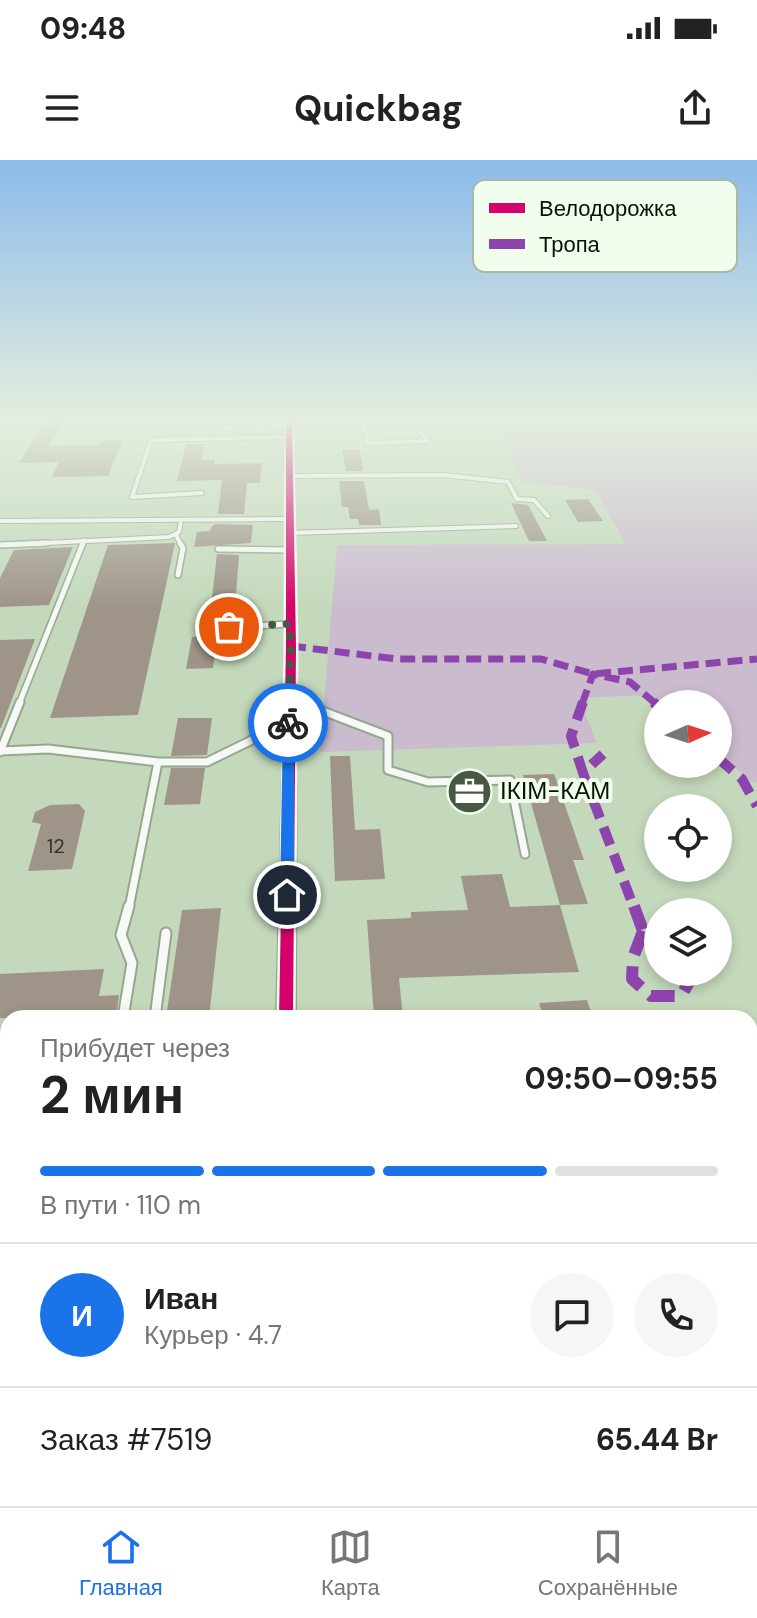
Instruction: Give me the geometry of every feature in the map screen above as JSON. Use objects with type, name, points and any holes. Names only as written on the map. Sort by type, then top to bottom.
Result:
[{"type":"street","points":[[286,1010],[291,646],[289,483]]},
{"type":"lane","points":[[137,483],[132,497],[202,493]]},
{"type":"lane","points":[[508,483],[517,499],[534,500],[548,516]]},
{"type":"lane","points":[[178,575],[183,548],[176,535],[181,520]]},
{"type":"lane","points":[[0,521],[181,520],[289,526],[516,526]]},
{"type":"lane","points":[[0,545],[176,535]]},
{"type":"lane","points":[[84,540],[0,751],[48,749],[158,762],[207,762],[250,741],[288,710],[320,710],[388,736],[388,770],[428,782],[510,780],[525,854]]},
{"type":"lane","points":[[218,549],[289,550]]},
{"type":"lane","points":[[200,629],[289,624]]},
{"type":"lane","points":[[124,1010],[132,963],[121,935],[135,887],[158,762]]},
{"type":"lane","points":[[156,1010],[166,933]]},
{"type":"shaded area","points":[[536,483],[757,483],[757,782],[753,783],[732,765],[732,690],[644,690],[644,695],[579,698],[597,743],[320,752],[337,545],[626,544],[595,490]]},
{"type":"building","points":[[222,483],[260,483],[247,483],[244,514],[218,514]]},
{"type":"building","points":[[339,483],[364,483],[369,510],[379,509],[381,525],[359,525],[358,519],[350,519],[348,507],[342,507]]},
{"type":"building","points":[[588,499],[603,521],[578,522],[565,500]]},
{"type":"building","points":[[511,503],[528,505],[547,541],[529,541]]},
{"type":"building","points":[[216,524],[253,525],[251,543],[194,547],[197,532],[210,531]]},
{"type":"building","points":[[175,543],[138,715],[50,718],[108,545]]},
{"type":"building","points":[[73,547],[49,605],[0,607],[0,578],[14,550]]},
{"type":"building","points":[[217,554],[239,555],[234,622],[209,623]]},
{"type":"building","points":[[233,633],[233,636],[217,636],[213,668],[186,669],[192,637]]},
{"type":"building","points":[[35,639],[1,728],[0,728],[0,640]]},
{"type":"building","points":[[178,718],[212,718],[207,755],[171,756]]},
{"type":"building","points":[[330,756],[350,756],[355,830],[380,829],[385,879],[335,881]]},
{"type":"building","points":[[171,768],[205,768],[200,804],[164,805]]},
{"type":"building","points":[[554,774],[584,860],[573,860],[588,904],[560,905],[523,775]]},
{"type":"building","points":[[79,804],[85,811],[72,869],[28,871],[41,824],[32,822],[35,812],[50,805]]},
{"type":"building","points":[[502,874],[510,907],[560,905],[579,972],[399,978],[402,1010],[373,1010],[367,920],[411,918],[411,912],[468,910],[461,876]]},
{"type":"building","points":[[221,908],[210,1010],[167,1010],[182,910]]},
{"type":"building","points":[[104,969],[99,996],[119,995],[117,1010],[0,1010],[0,974]]},
{"type":"building","points":[[587,1000],[590,1010],[541,1010],[539,1003]]},
{"type":"marked path","points":[[291,646],[397,659],[541,659],[593,674],[757,659]]},
{"type":"marked path","points":[[603,754],[583,773],[571,736],[593,674],[630,682],[644,694]]},
{"type":"marked path","points":[[732,770],[742,779],[757,806]]},
{"type":"marked path","points":[[583,773],[644,932]]},
{"type":"marked path","points":[[643,931],[633,958],[632,979],[651,996],[681,996],[687,986]]},
{"type":"cycle path","points":[[286,1010],[291,646],[290,483]]},
{"type":"way so far","points":[[229,627],[289,624],[288,723]]},
{"type":"place","name":"ІКІМ-КАМ","points":[[469,791]]},
{"type":"route","points":[[287,895],[288,723]]}]
